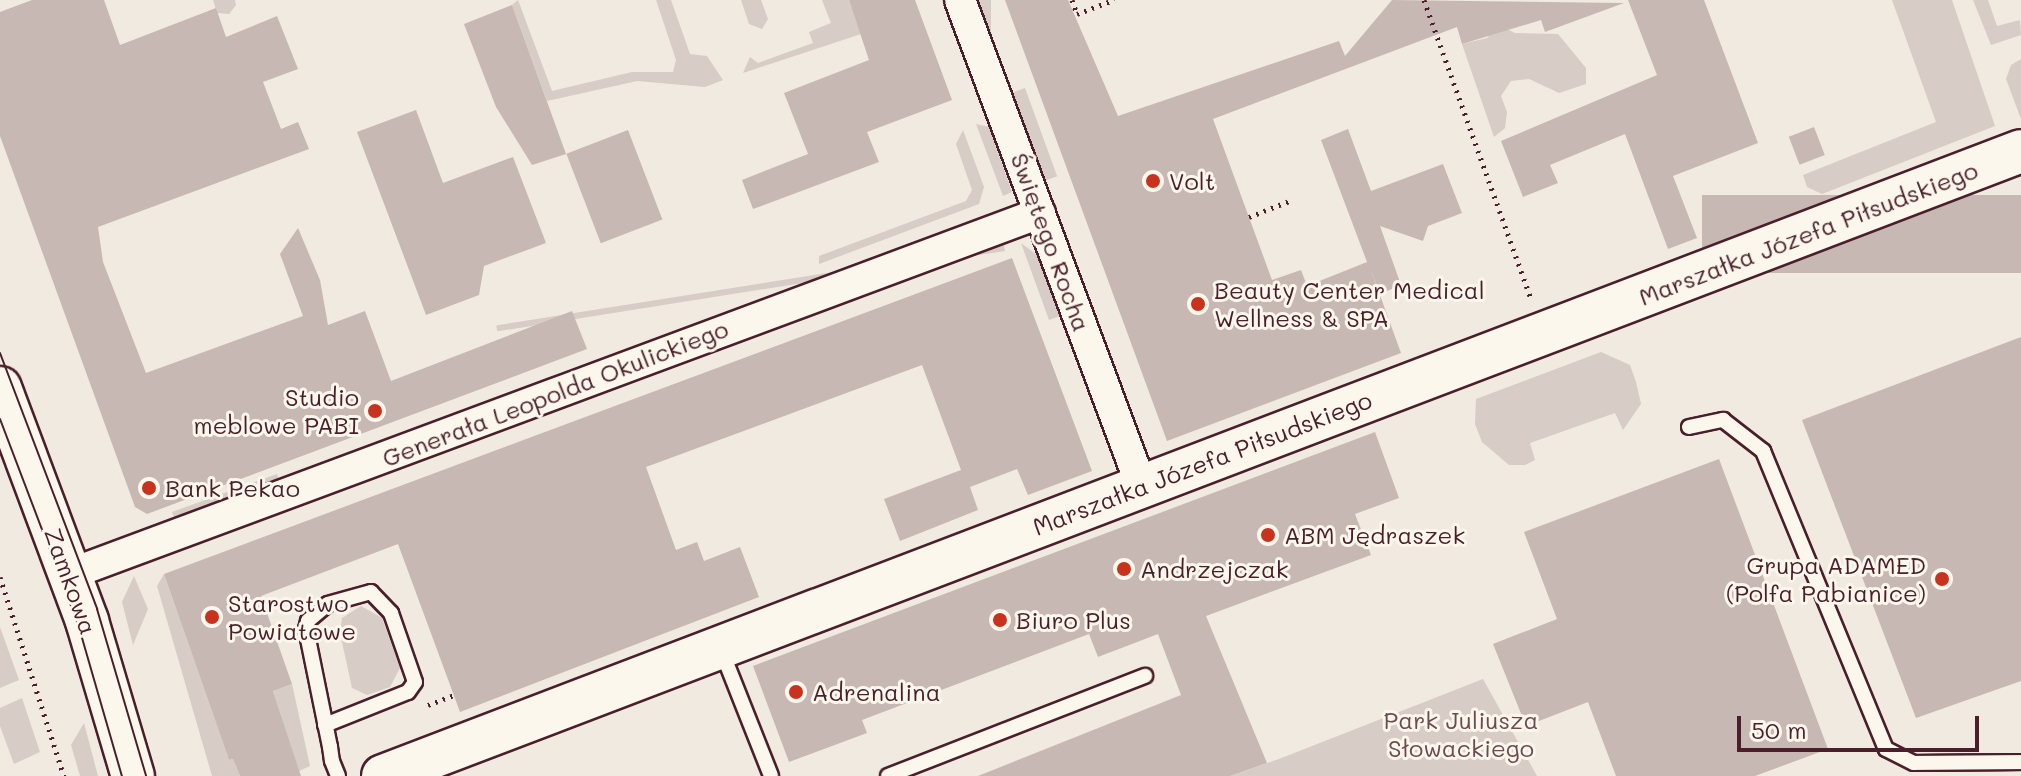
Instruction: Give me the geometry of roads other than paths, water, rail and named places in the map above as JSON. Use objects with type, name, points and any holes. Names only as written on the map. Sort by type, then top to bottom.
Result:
[{"type":"street","name":"Świętego Rocha","points":[[960,0],[1141,485]]},
{"type":"street","name":"Marszałka Józefa Piłsudskiego","points":[[383,776],[2021,151]]},
{"type":"street","name":"Generała Leopolda Okulickiego","points":[[70,574],[1040,213]]},
{"type":"street","name":"Zamkowa","points":[[0,388],[70,574],[133,776]]},
{"type":"lane","points":[[1689,427],[1723,420],[1763,451],[1886,749],[1914,763],[2021,762]]},
{"type":"lane","points":[[325,725],[408,692],[415,682],[391,613],[371,592],[328,604],[308,621],[325,725],[338,776]]},
{"type":"lane","points":[[721,648],[771,776]]},
{"type":"lane","points":[[888,776],[1145,676]]},
{"type":"tram line","points":[[0,353],[97,609],[146,776]]},
{"type":"tram line","points":[[0,419],[78,624],[122,776]]},
{"type":"place","name":"Volt","points":[[1153,181]]},
{"type":"place","name":"Beauty Center Medical Wellness & SPA","points":[[1198,304]]},
{"type":"place","name":"Studio meblowe PABI","points":[[375,411]]},
{"type":"place","name":"Bank Pekao","points":[[149,488]]},
{"type":"place","name":"ABM Jędraszek","points":[[1268,535]]},
{"type":"place","name":"Andrzejczak","points":[[1124,569]]},
{"type":"place","name":"Grupa ADAMED (Polfa Pabianice)","points":[[1942,579]]},
{"type":"place","name":"Starostwo Powiatowe","points":[[212,617]]},
{"type":"place","name":"Biuro Plus","points":[[1000,620]]},
{"type":"place","name":"Adrenalina","points":[[796,692]]},
{"type":"park label","name":"Park Juliusza Słowackiego","points":[[1461,734]]}]
